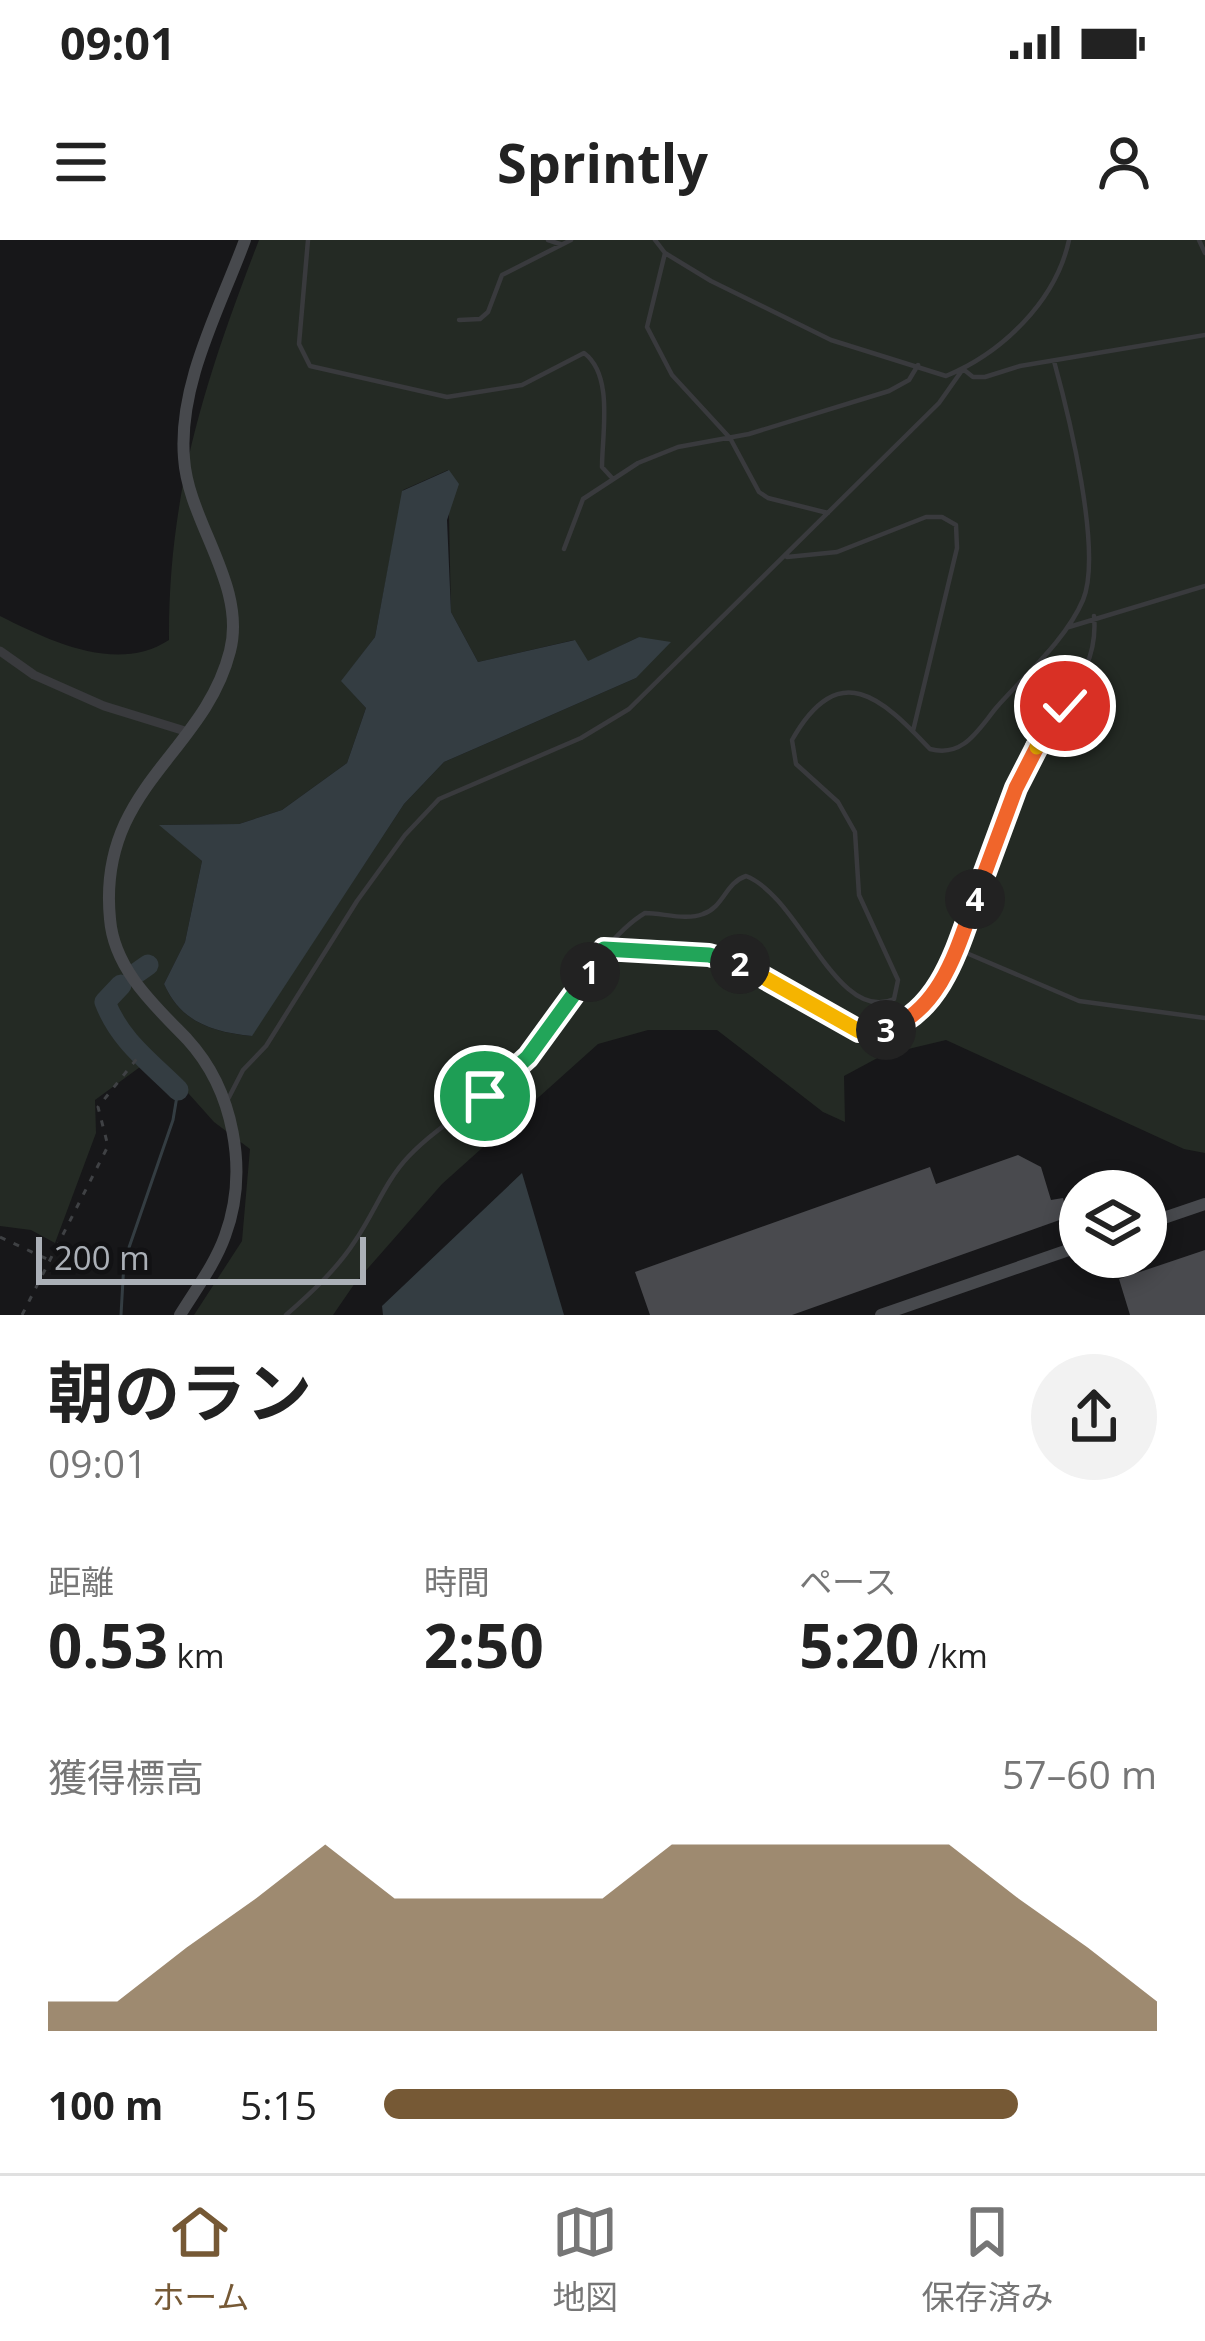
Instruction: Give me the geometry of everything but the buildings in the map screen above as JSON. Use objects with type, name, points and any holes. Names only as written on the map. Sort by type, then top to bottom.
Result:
[{"type":"main road","points":[[180,1315],[220,1249],[232,1213],[236,1169],[226,1103],[193,1046],[130,973],[110,920],[110,866],[124,818],[212,694],[231,648],[228,589],[203,529],[184,462],[184,410],[244,240]]},
{"type":"main road","points":[[1167,1217],[1205,1204]]},
{"type":"main road","points":[[880,1315],[1059,1253]]},
{"type":"street","points":[[0,651],[34,675],[104,706],[184,731]]},
{"type":"lane","points":[[308,240],[299,352],[310,367],[447,397],[521,385],[584,352],[596,368],[604,410],[602,467],[613,479]]},
{"type":"lane","points":[[548,240],[560,244]]},
{"type":"lane","points":[[459,320],[480,320],[488,312],[502,275],[571,240]]},
{"type":"lane","points":[[655,240],[665,253],[831,340],[946,376],[963,369]]},
{"type":"lane","points":[[226,1103],[243,1070],[266,1046],[357,901],[405,835],[440,799],[609,723],[939,403],[963,369],[1038,308],[1061,267],[1069,240]]},
{"type":"lane","points":[[1199,240],[1205,253]]},
{"type":"lane","points":[[665,253],[649,304],[650,338],[686,393],[730,438],[758,492],[768,499],[828,513]]},
{"type":"lane","points":[[963,369],[974,377],[985,377],[1205,335]]},
{"type":"lane","points":[[286,1315],[340,1262],[388,1180],[409,1156],[437,1128],[509,1079],[579,990],[604,949],[645,913],[698,916],[710,912],[735,879],[746,876],[785,904],[850,993],[871,1003],[894,999],[898,980],[859,896],[855,832],[838,802],[796,764],[791,751],[800,727],[818,709],[854,692],[879,699],[930,749],[941,752],[968,743],[1064,629],[1083,599],[1088,563],[1072,428],[1054,361]]},
{"type":"lane","points":[[564,549],[583,499],[660,453],[730,438],[889,391],[909,380],[918,365]]},
{"type":"lane","points":[[784,557],[837,552],[926,518],[942,517],[956,525],[957,548],[913,731]]},
{"type":"lane","points":[[1064,629],[1094,616],[1205,586]]},
{"type":"lane","points":[[604,949],[727,959],[754,969],[821,1013],[871,1034],[903,1024],[924,1006],[957,950],[1016,788],[1051,723],[1084,676],[1093,651],[1094,616]]},
{"type":"lane","points":[[957,950],[1079,1001],[1205,1018]]},
{"type":"path","points":[[22,1315],[108,1146],[98,1107],[139,1056]]},
{"type":"path","points":[[0,1237],[50,1261]]},
{"type":"shaded area","points":[[259,240],[1205,240],[1205,1153],[1184,1149],[946,1040],[883,1055],[844,1076],[845,1122],[823,1112],[717,1030],[648,1030],[598,1044],[442,1184],[333,1315],[194,1315],[242,1241],[250,1149],[214,1122],[155,1056],[95,1100],[96,1133],[55,1243],[31,1230],[0,1226],[0,616],[62,644],[106,654],[149,650],[169,640],[170,586],[183,485],[207,388]],"holes":[[[448,470],[451,612],[478,662],[574,640],[587,662],[639,637],[636,678],[444,762],[404,804],[251,1036],[199,1023],[179,1008],[164,984],[185,942],[202,861],[161,825],[239,824],[282,810],[347,763],[366,708],[342,681],[375,637],[403,490]]]},
{"type":"shaded area","points":[[449,470],[459,484],[447,520],[451,612],[478,662],[575,640],[588,661],[639,637],[671,642],[636,678],[444,762],[404,804],[252,1036],[199,1023],[179,1008],[164,984],[185,942],[202,861],[159,825],[239,824],[282,810],[347,763],[366,708],[341,681],[375,637],[402,491]]},
{"type":"shaded area","points":[[522,1173],[564,1315],[383,1315],[382,1306]]},
{"type":"waterway","points":[[138,972],[148,965]]},
{"type":"waterway","points":[[121,985],[105,1002],[111,1016],[178,1090]]},
{"type":"waterway","points":[[121,1315],[124,1262],[173,1120],[178,1090]]},
{"type":"route","points":[[485,1096],[528,1057],[604,949],[727,959],[754,969],[821,1013],[859,1031],[871,1034],[903,1024],[924,1006],[957,950],[1016,788],[1065,706]]}]
